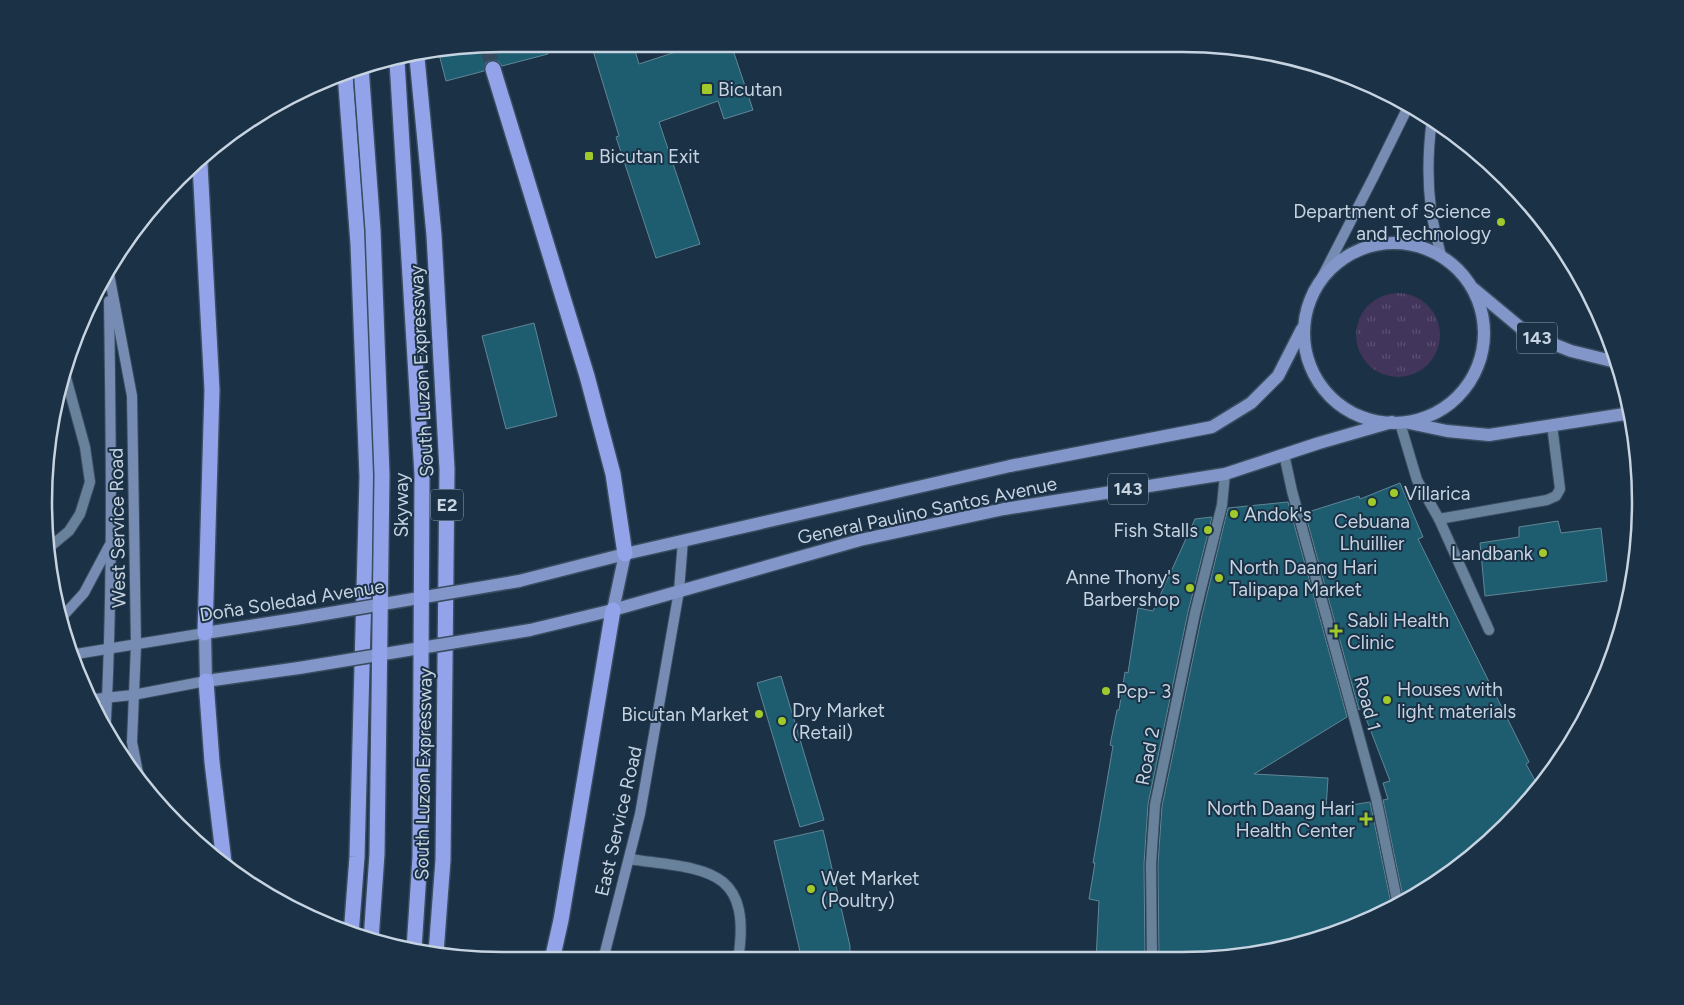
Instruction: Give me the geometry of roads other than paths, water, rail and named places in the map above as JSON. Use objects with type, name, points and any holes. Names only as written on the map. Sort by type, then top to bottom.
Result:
[{"type":"highway","name":"South Luzon Expressway","points":[[417,61],[434,235],[447,469],[443,860],[436,948]]},
{"type":"highway","name":"Skyway","points":[[397,65],[422,475],[420,857],[414,944]]},
{"type":"highway","points":[[493,68],[587,376],[613,474],[625,554]]},
{"type":"highway","name":"Skyway","points":[[362,75],[373,230],[382,475],[378,854],[372,933]]},
{"type":"highway","points":[[346,81],[358,244],[367,477],[357,857],[352,927]]},
{"type":"highway","points":[[200,169],[212,390],[205,633]]},
{"type":"highway","points":[[554,952],[561,920],[613,610]]},
{"type":"highway","points":[[206,682],[212,762],[223,855]]},
{"type":"main road","points":[[1321,280],[1405,112]]},
{"type":"main road","points":[[1431,127],[1428,176],[1431,210],[1441,255]]},
{"type":"main road","name":"143","points":[[1472,287],[1483,316],[1484,346],[1474,375],[1456,399],[1430,416],[1400,422],[1370,420],[1342,408],[1320,387],[1306,359],[1302,329],[1309,303],[1321,280],[1349,254],[1372,244],[1408,243],[1441,255],[1472,287],[1528,334],[1571,351],[1609,360]]},
{"type":"main road","name":"West Service Road","points":[[111,281],[132,396],[136,645],[132,742],[136,764]]},
{"type":"main road","name":"West Service Road","points":[[106,715],[111,542],[109,284]]},
{"type":"main road","name":"General Paulino Santos Avenue","points":[[519,581],[683,540],[1010,466],[1212,426],[1250,403],[1278,376],[1302,329]]},
{"type":"main road","name":"General Paulino Santos Avenue","points":[[206,682],[530,630],[679,592],[860,540],[1004,509],[1225,474],[1284,454],[1400,422],[1489,435],[1623,414]]},
{"type":"main road","name":"East Service Road","points":[[605,952],[640,814],[656,730],[679,592],[683,540]]},
{"type":"main road","points":[[66,612],[84,593],[111,542]]},
{"type":"main road","points":[[613,610],[625,554]]},
{"type":"main road","name":"Doña Soledad Avenue","points":[[78,653],[296,619],[519,581]]},
{"type":"main road","points":[[97,698],[133,695],[206,682],[205,633]]},
{"type":"street","points":[[54,543],[70,531],[80,514],[90,482],[85,447],[68,385]]},
{"type":"street","points":[[1400,422],[1417,480],[1439,519],[1489,630]]},
{"type":"street","points":[[1439,519],[1547,500],[1556,496],[1560,489],[1552,425]]},
{"type":"street","name":"Road 1","points":[[1284,454],[1292,490],[1376,798],[1396,897]]},
{"type":"street","name":"Road 2","points":[[1152,952],[1151,864],[1155,805],[1195,613],[1222,505],[1225,474]]},
{"type":"street","points":[[629,859],[697,869],[721,879],[732,892],[740,910],[742,936],[739,952]]},
{"type":"tunnel","points":[[489,52],[493,69]]},
{"type":"place","name":"Bicutan","points":[[707,89]]},
{"type":"place","name":"Bicutan Exit","points":[[589,156]]},
{"type":"place","name":"Department of Science and Technology","points":[[1501,222]]},
{"type":"place","name":"Villarica","points":[[1394,493]]},
{"type":"place","name":"Cebuana Lhuillier","points":[[1372,502]]},
{"type":"place","name":"Andok's","points":[[1234,514]]},
{"type":"place","name":"Fish Stalls","points":[[1208,530]]},
{"type":"place","name":"Landbank","points":[[1543,553]]},
{"type":"place","name":"North Daang Hari Talipapa Market","points":[[1219,578]]},
{"type":"place","name":"Anne Thony's Barbershop","points":[[1190,588]]},
{"type":"place","name":"Sabli Health Clinic","points":[[1336,631]]},
{"type":"place","name":"Pcp- 3","points":[[1106,691]]},
{"type":"place","name":"Houses with light materials","points":[[1387,700]]},
{"type":"place","name":"Bicutan Market","points":[[759,714]]},
{"type":"place","name":"Dry Market (Retail)","points":[[782,721]]},
{"type":"place","name":"North Daang Hari Health Center","points":[[1366,819]]},
{"type":"place","name":"Wet Market (Poultry)","points":[[811,889]]}]
